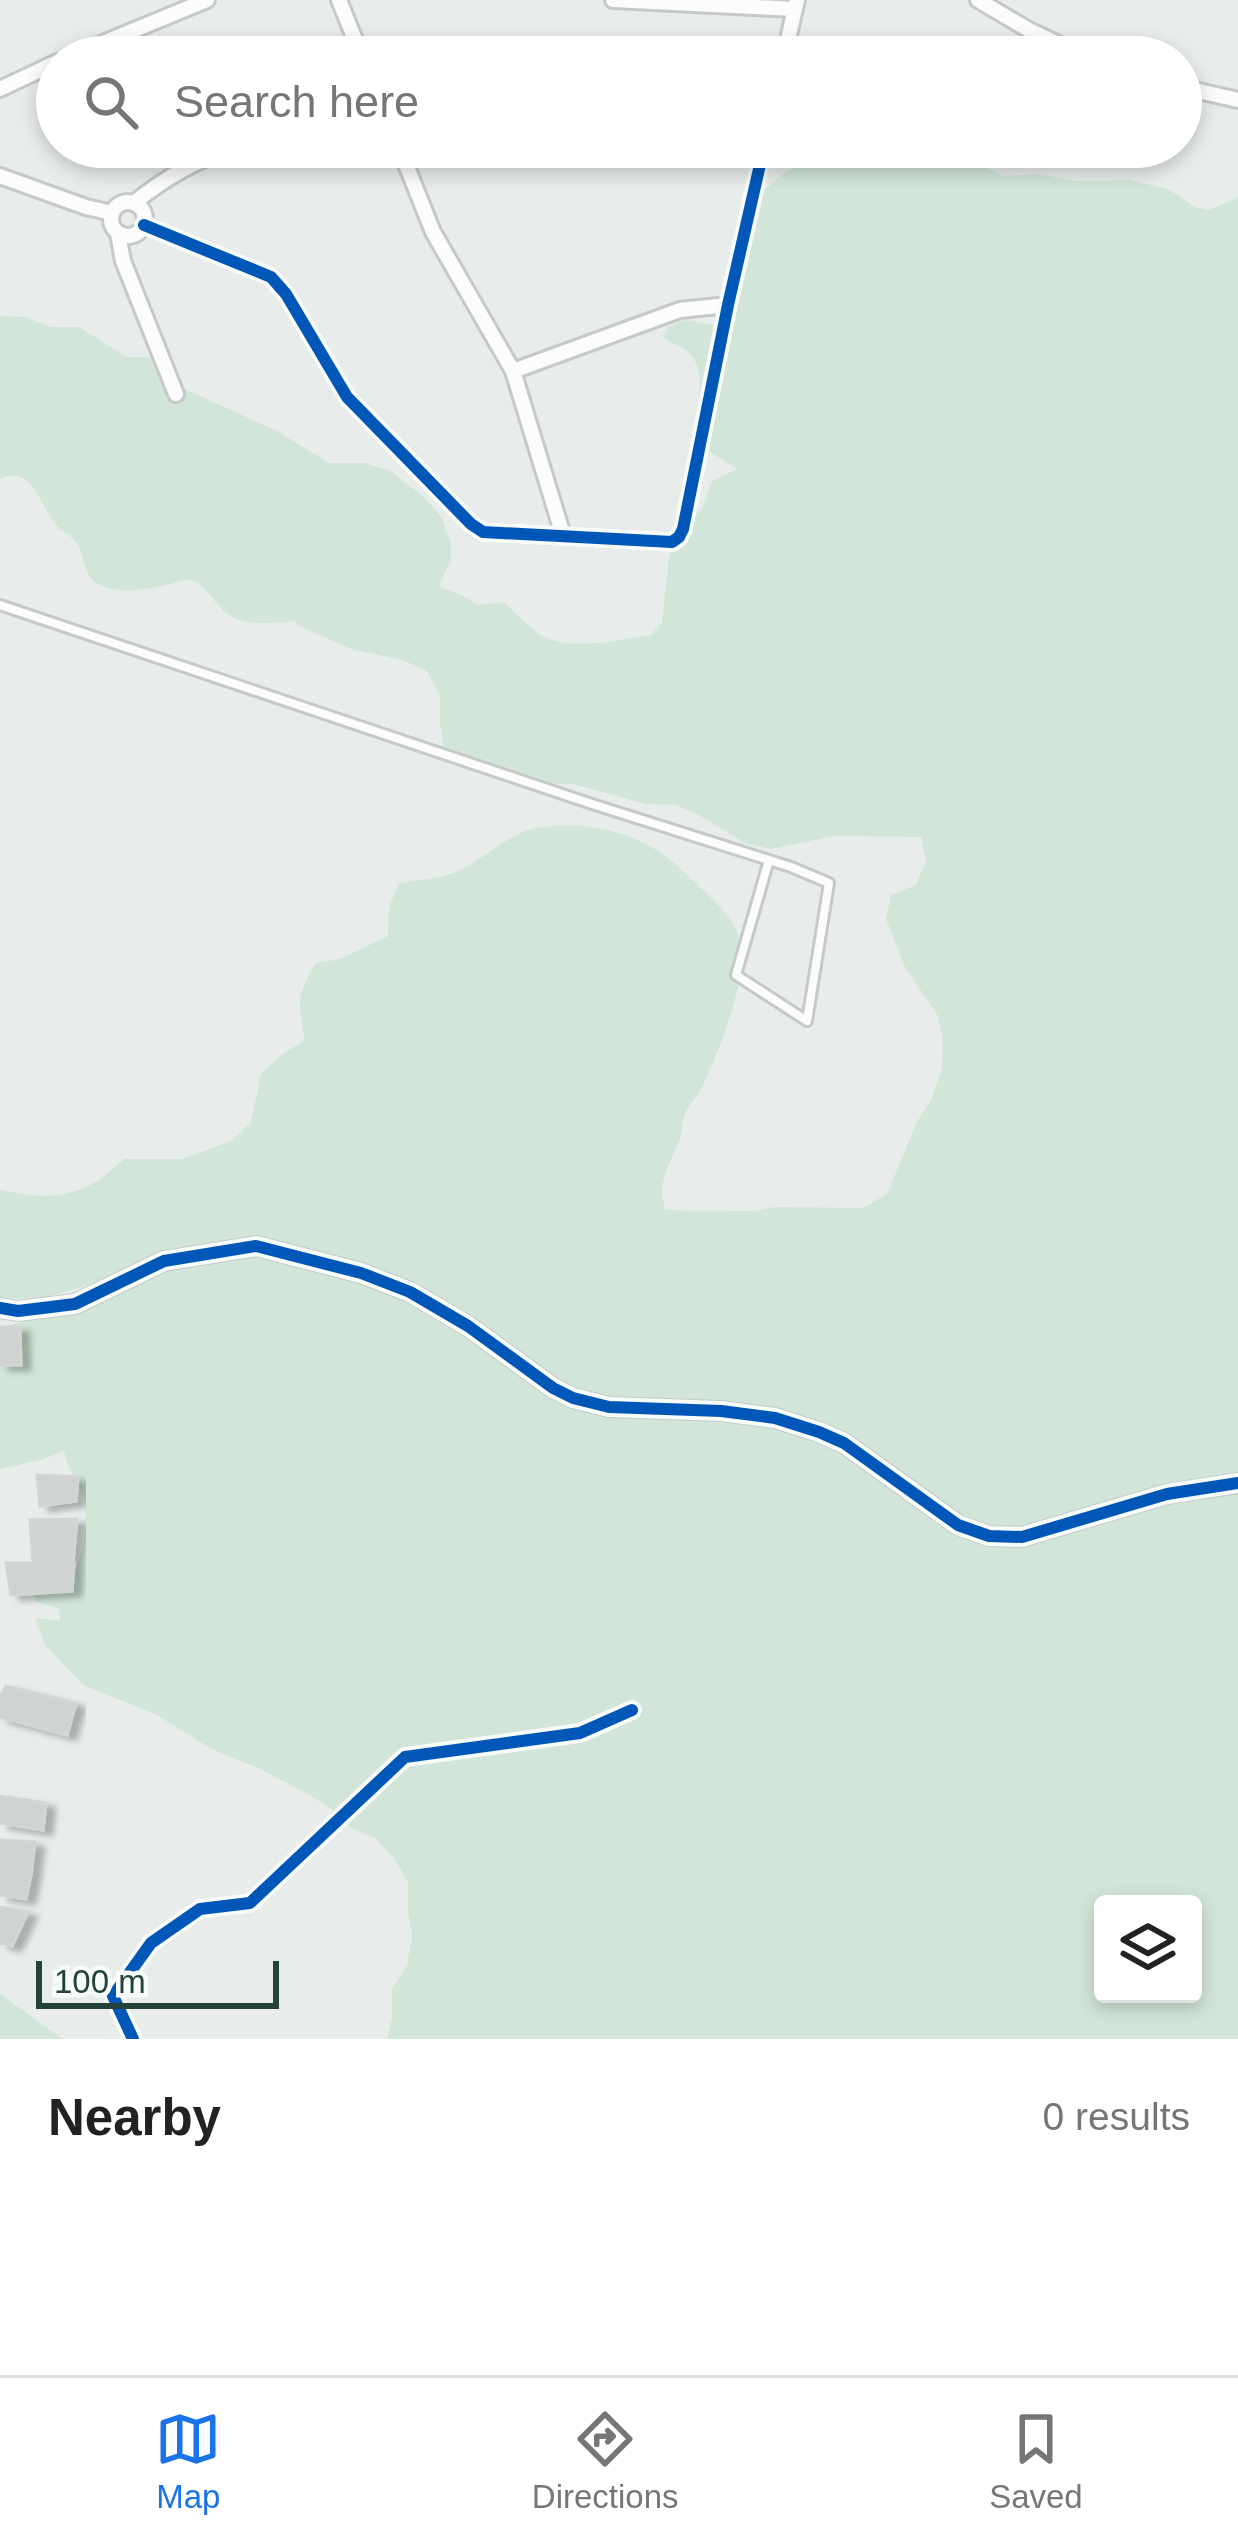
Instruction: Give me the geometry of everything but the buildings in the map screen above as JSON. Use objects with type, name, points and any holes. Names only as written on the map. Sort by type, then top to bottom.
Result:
[{"type":"street","points":[[119,36],[206,0]]},
{"type":"street","points":[[339,0],[354,36]]},
{"type":"street","points":[[613,0],[796,5],[789,36]]},
{"type":"street","points":[[978,0],[1042,36]]},
{"type":"street","points":[[0,88],[36,72]]},
{"type":"street","points":[[1202,92],[1238,100]]},
{"type":"street","points":[[134,203],[183,168]]},
{"type":"street","points":[[408,168],[434,232],[513,371],[563,535]]},
{"type":"street","points":[[144,225],[272,277],[347,397],[483,532],[672,542],[683,529],[759,168]]},
{"type":"street","points":[[0,176],[112,213]]},
{"type":"street","points":[[118,232],[133,236],[144,225],[145,214],[134,203],[123,202],[112,213],[112,224],[176,394]]},
{"type":"street","points":[[513,371],[680,310],[728,305]]},
{"type":"street","points":[[0,1308],[18,1311],[75,1304],[164,1261],[256,1246],[361,1273],[410,1292],[573,1398],[610,1407],[775,1418],[819,1432],[844,1443],[958,1525],[989,1536],[1022,1537],[1166,1494],[1238,1483]]},
{"type":"street","points":[[134,2039],[112,1996],[151,1943],[200,1909],[250,1903],[405,1757],[580,1733],[632,1710]]},
{"type":"lane","points":[[0,605],[769,860],[829,883],[807,1021],[736,975],[769,860]]},
{"type":"green space","points":[[794,168],[986,168],[1003,176],[1129,180],[1168,189],[1195,207],[1209,210],[1238,197],[1238,2039],[387,2039],[392,1989],[407,1965],[412,1936],[408,1882],[394,1858],[375,1838],[351,1828],[308,1794],[212,1749],[155,1714],[83,1685],[45,1645],[35,1618],[60,1621],[59,1609],[35,1601],[33,1593],[74,1570],[85,1534],[85,1503],[64,1451],[0,1469],[0,1328],[67,1310],[122,1280],[101,1281],[41,1299],[0,1298],[0,1190],[67,1193],[95,1182],[124,1159],[182,1159],[231,1141],[251,1122],[261,1074],[305,1040],[300,1000],[316,963],[340,959],[388,936],[389,907],[399,883],[453,873],[530,830],[581,826],[619,833],[654,848],[717,904],[738,933],[740,977],[730,1018],[700,1091],[685,1114],[665,1174],[665,1210],[863,1208],[887,1194],[932,1098],[942,1069],[943,1040],[938,1016],[905,967],[886,919],[891,895],[916,885],[926,861],[921,837],[834,836],[771,849],[747,844],[676,805],[646,804],[574,784],[516,783],[444,748],[440,695],[426,670],[354,650],[296,621],[254,623],[235,618],[190,579],[132,591],[98,584],[75,541],[57,526],[28,482],[21,477],[0,479],[0,316],[26,317],[50,327],[79,327],[127,357],[148,357],[185,389],[279,432],[329,463],[365,463],[391,471],[442,518],[451,561],[441,588],[478,605],[503,602],[534,630],[563,642],[609,642],[651,635],[662,622],[674,541],[702,509],[712,481],[737,469],[704,448],[698,429],[698,369],[688,352],[663,337],[668,327],[686,320],[722,326],[731,286],[728,258],[736,234],[772,183]]},
{"type":"green space","points":[[0,1994],[63,2039],[0,2039]]},
{"type":"cycle path","points":[[144,225],[271,277],[347,397],[483,532],[672,542],[683,529],[759,168]]},
{"type":"cycle path","points":[[0,1308],[18,1311],[75,1304],[164,1261],[256,1246],[361,1273],[410,1292],[573,1398],[609,1407],[775,1418],[819,1432],[844,1443],[958,1525],[989,1536],[1022,1537],[1167,1494],[1238,1483]]},
{"type":"cycle path","points":[[133,2039],[113,1996],[151,1943],[200,1909],[250,1903],[405,1757],[580,1733],[632,1710]]}]
